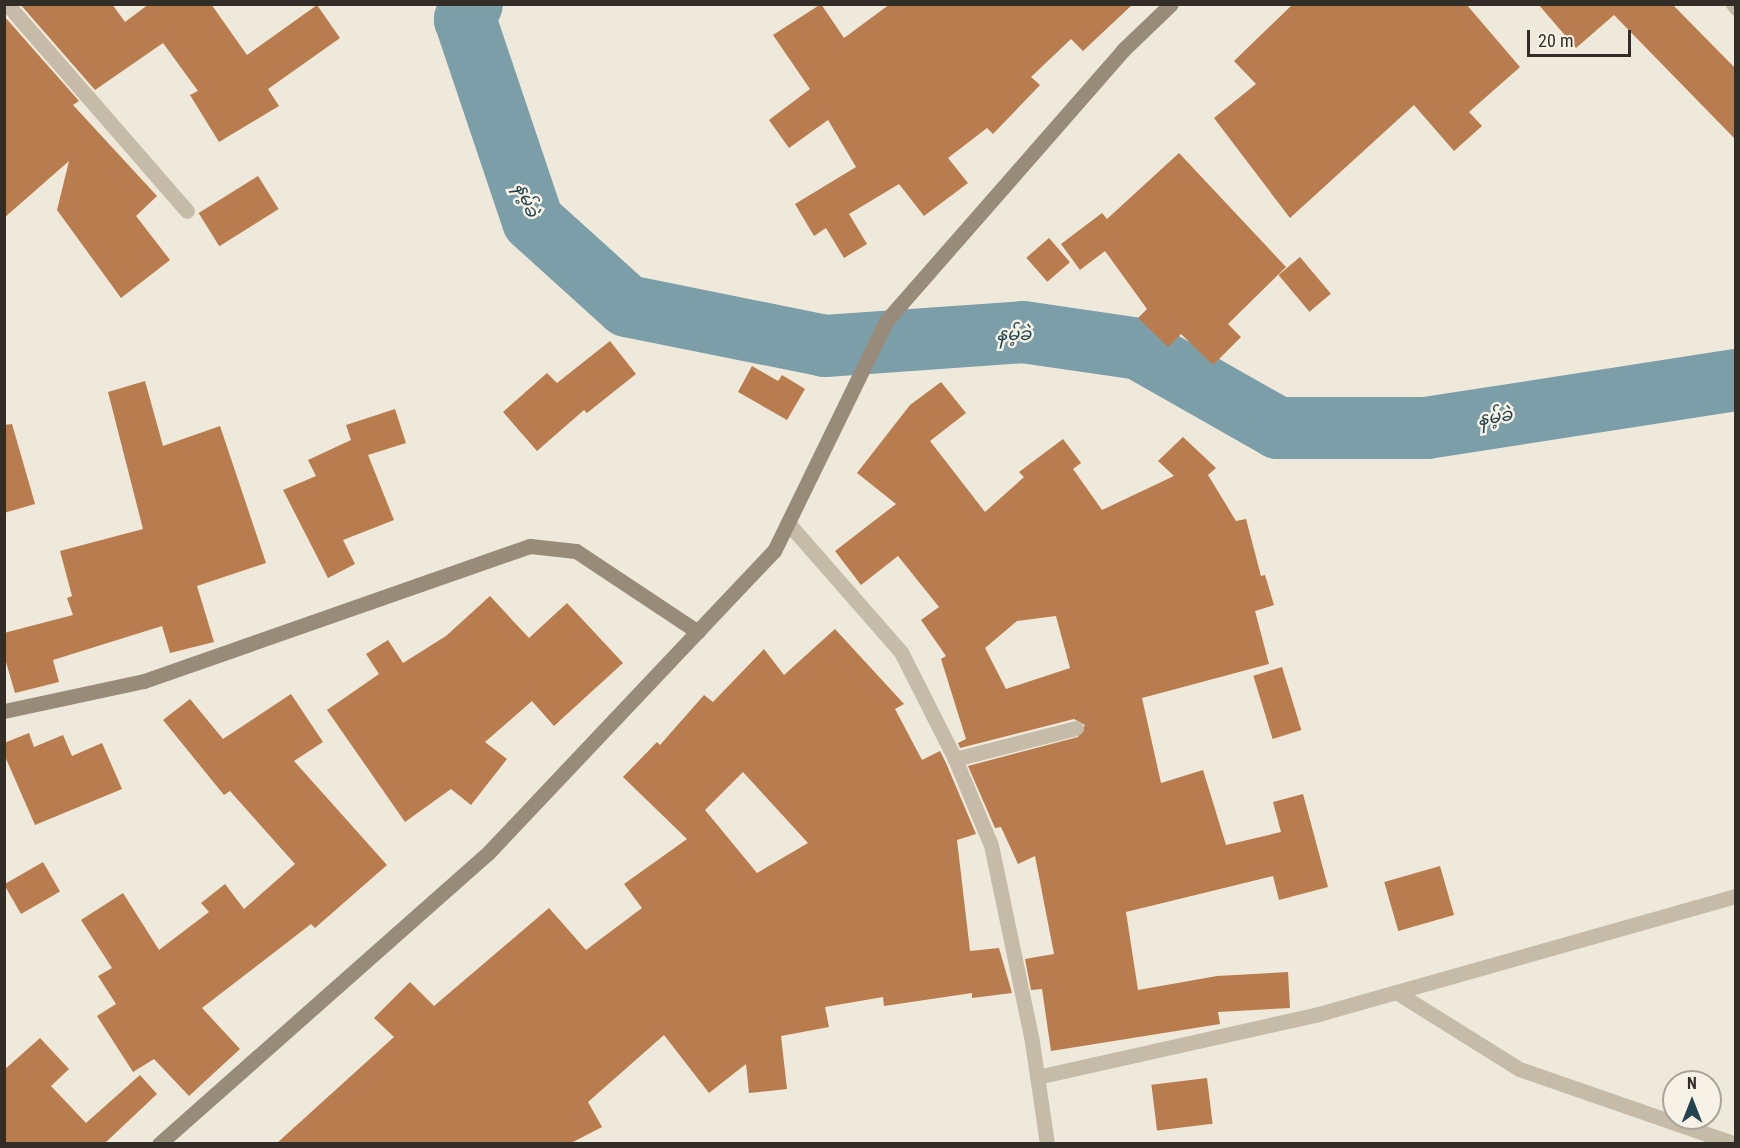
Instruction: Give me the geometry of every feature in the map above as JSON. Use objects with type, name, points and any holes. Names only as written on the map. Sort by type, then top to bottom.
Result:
[{"type":"main road","points":[[159,1143],[488,853],[774,551],[886,321],[1123,50],[1171,4]]},
{"type":"main road","points":[[4,711],[144,681],[530,546],[576,551],[698,632]]},
{"type":"street","points":[[7,4],[187,211]]},
{"type":"street","points":[[1732,4],[1736,8]]},
{"type":"street","points":[[788,523],[901,652],[955,759],[992,845],[1037,1077],[1047,1143]]},
{"type":"street","points":[[955,759],[1076,728]]},
{"type":"street","points":[[1037,1077],[1316,1015],[1736,896]]},
{"type":"street","points":[[1396,992],[1519,1069],[1736,1143]]},
{"type":"building","points":[[20,4],[112,4],[125,22],[149,4],[211,4],[247,55],[317,5],[340,38],[268,89],[279,106],[219,142],[190,95],[198,91],[163,43],[95,90]]},
{"type":"building","points":[[821,4],[844,38],[890,4],[1133,4],[1083,51],[1071,39],[1031,77],[1040,85],[993,134],[987,128],[948,158],[968,183],[924,216],[899,184],[849,214],[867,244],[844,258],[826,228],[814,236],[795,204],[856,167],[828,120],[789,148],[769,120],[810,89],[773,35]]},
{"type":"building","points":[[1293,4],[1466,4],[1520,67],[1469,112],[1482,126],[1454,151],[1414,105],[1290,218],[1214,118],[1256,84],[1234,61]]},
{"type":"building","points":[[1538,4],[1672,4],[1736,69],[1736,140],[1614,15],[1576,48]]},
{"type":"building","points":[[4,16],[79,101],[73,105],[157,196],[136,216],[170,260],[121,298],[57,210],[69,161],[4,218]]},
{"type":"building","points":[[1179,153],[1286,267],[1228,324],[1241,337],[1213,365],[1181,334],[1168,347],[1138,318],[1147,309],[1105,251],[1080,270],[1061,244],[1102,213],[1107,219]]},
{"type":"building","points":[[258,176],[279,209],[219,246],[199,213]]},
{"type":"building","points":[[1049,238],[1070,262],[1047,282],[1026,258]]},
{"type":"building","points":[[1300,257],[1331,294],[1309,312],[1279,275]]},
{"type":"building","points":[[610,341],[636,374],[587,413],[584,410],[537,451],[503,412],[547,373],[557,383]]},
{"type":"building","points":[[752,366],[778,381],[782,375],[805,389],[787,420],[738,392]]},
{"type":"building","points":[[145,381],[163,446],[220,426],[266,563],[197,586],[214,642],[170,653],[162,626],[53,660],[59,682],[15,693],[4,655],[4,633],[73,615],[67,598],[72,596],[60,551],[143,529],[108,392]]},
{"type":"building","points":[[941,382],[966,413],[930,441],[985,512],[1024,477],[1019,472],[1063,439],[1081,463],[1073,469],[1102,510],[1174,476],[1158,461],[1183,437],[1216,468],[1208,475],[1236,521],[1246,519],[1261,576],[1265,575],[1274,605],[1255,611],[1269,664],[1142,698],[1161,783],[1203,770],[1226,845],[1281,832],[1273,802],[1303,794],[1328,887],[1279,900],[1273,876],[1126,912],[1138,990],[1217,976],[1288,972],[1290,1008],[1218,1012],[1220,1024],[1051,1051],[1042,989],[1031,990],[1025,959],[1054,954],[1035,856],[1018,864],[1001,827],[995,828],[968,766],[1078,737],[1085,725],[1074,719],[960,748],[958,743],[966,739],[941,659],[946,656],[921,620],[939,607],[898,556],[861,585],[835,551],[896,504],[857,473],[910,405]],"holes":[[[1056,616],[1070,668],[1006,689],[985,648],[1017,621]]]},
{"type":"building","points":[[395,409],[406,443],[368,455],[394,520],[343,540],[355,564],[328,578],[283,490],[316,476],[308,460],[351,440],[346,425]]},
{"type":"building","points":[[12,424],[35,504],[4,513],[4,425]]},
{"type":"building","points":[[490,596],[529,638],[567,603],[623,663],[554,726],[532,701],[485,742],[507,759],[471,805],[451,789],[405,822],[327,710],[379,674],[366,654],[388,640],[403,663],[446,636]]},
{"type":"building","points":[[835,629],[904,704],[895,709],[922,760],[940,751],[976,834],[957,840],[970,951],[999,948],[1012,993],[972,998],[972,993],[884,1006],[883,997],[825,1007],[829,1027],[781,1036],[787,1089],[749,1093],[746,1064],[709,1093],[664,1035],[588,1102],[602,1127],[571,1143],[277,1143],[394,1037],[374,1018],[410,982],[434,1006],[549,908],[586,950],[642,908],[624,884],[687,839],[623,777],[657,742],[660,745],[704,695],[713,702],[764,649],[784,675]],"holes":[[[743,772],[808,843],[757,873],[705,810]]]},
{"type":"building","points":[[1282,667],[1301,730],[1273,739],[1253,676]]},
{"type":"building","points":[[291,694],[323,742],[294,761],[387,865],[315,928],[311,924],[202,1008],[240,1049],[189,1096],[154,1059],[133,1072],[97,1016],[116,1004],[98,976],[112,968],[81,920],[123,893],[159,950],[209,912],[201,903],[225,884],[244,909],[295,864],[230,791],[224,795],[163,720],[190,699],[223,739]]},
{"type":"building","points":[[29,733],[34,747],[63,735],[72,756],[102,743],[122,789],[35,825],[4,754],[4,743]]},
{"type":"building","points":[[43,862],[60,891],[21,914],[4,884]]},
{"type":"building","points":[[1440,866],[1454,915],[1398,931],[1384,882]]},
{"type":"building","points":[[40,1038],[69,1069],[51,1086],[86,1123],[140,1075],[157,1094],[105,1143],[4,1143],[4,1070]]},
{"type":"building","points":[[1207,1078],[1213,1124],[1157,1130],[1151,1085]]},
{"type":"waterway","name":"နမ့်ခဲ","points":[[472,4],[465,19],[533,221],[627,306],[825,346],[1023,332],[1139,349],[1278,428],[1426,428],[1736,380]]}]
